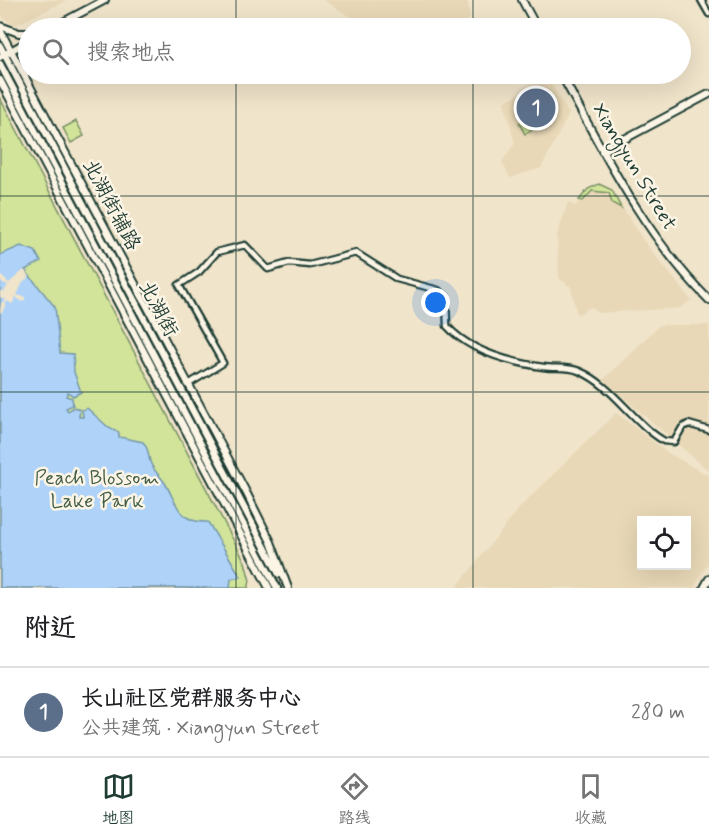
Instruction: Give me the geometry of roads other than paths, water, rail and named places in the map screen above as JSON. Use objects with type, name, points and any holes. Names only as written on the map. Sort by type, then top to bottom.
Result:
[{"type":"street","points":[[71,18],[105,0]]},
{"type":"street","points":[[522,0],[532,18]]},
{"type":"street","points":[[701,0],[709,14]]},
{"type":"street","points":[[0,28],[18,33]]},
{"type":"street","name":"北湖街辅路","points":[[0,28],[5,54],[18,69]]},
{"type":"street","name":"北湖街","points":[[0,46],[18,77]]},
{"type":"street","name":"北湖街","points":[[0,64],[277,588]]},
{"type":"street","name":"北湖街辅路","points":[[0,80],[269,588]]},
{"type":"street","name":"北湖街","points":[[22,84],[65,160],[198,412],[287,588]]},
{"type":"street","name":"北湖街辅路","points":[[28,84],[65,160]]},
{"type":"street","name":"Xiangyun Street","points":[[566,84],[602,151],[651,230],[689,280],[709,300]]},
{"type":"street","points":[[602,151],[709,94]]},
{"type":"street","points":[[188,385],[223,363],[178,285],[199,272],[217,252],[245,245],[268,269],[289,263],[310,265],[356,253],[397,279],[438,290],[446,296],[447,326],[484,353],[540,366],[580,372],[613,395],[664,441],[674,442],[682,428],[688,424],[695,424],[709,430]]},
{"type":"street","points":[[159,338],[188,385],[198,412]]},
{"type":"street","points":[[704,588],[709,579]]},
{"type":"water","name":"Peach Blossom Lake Park","points":[[21,246],[35,251],[41,262],[25,270],[55,307],[60,353],[73,354],[74,372],[81,392],[73,396],[68,392],[66,396],[72,398],[73,405],[66,408],[68,411],[74,407],[80,410],[79,417],[83,417],[82,410],[87,408],[109,428],[119,433],[119,437],[143,442],[152,467],[165,483],[180,510],[190,519],[208,522],[241,577],[231,579],[230,588],[0,588],[0,255]]},
{"type":"place","name":"长山社区党群服务中心","points":[[536,108]]}]
